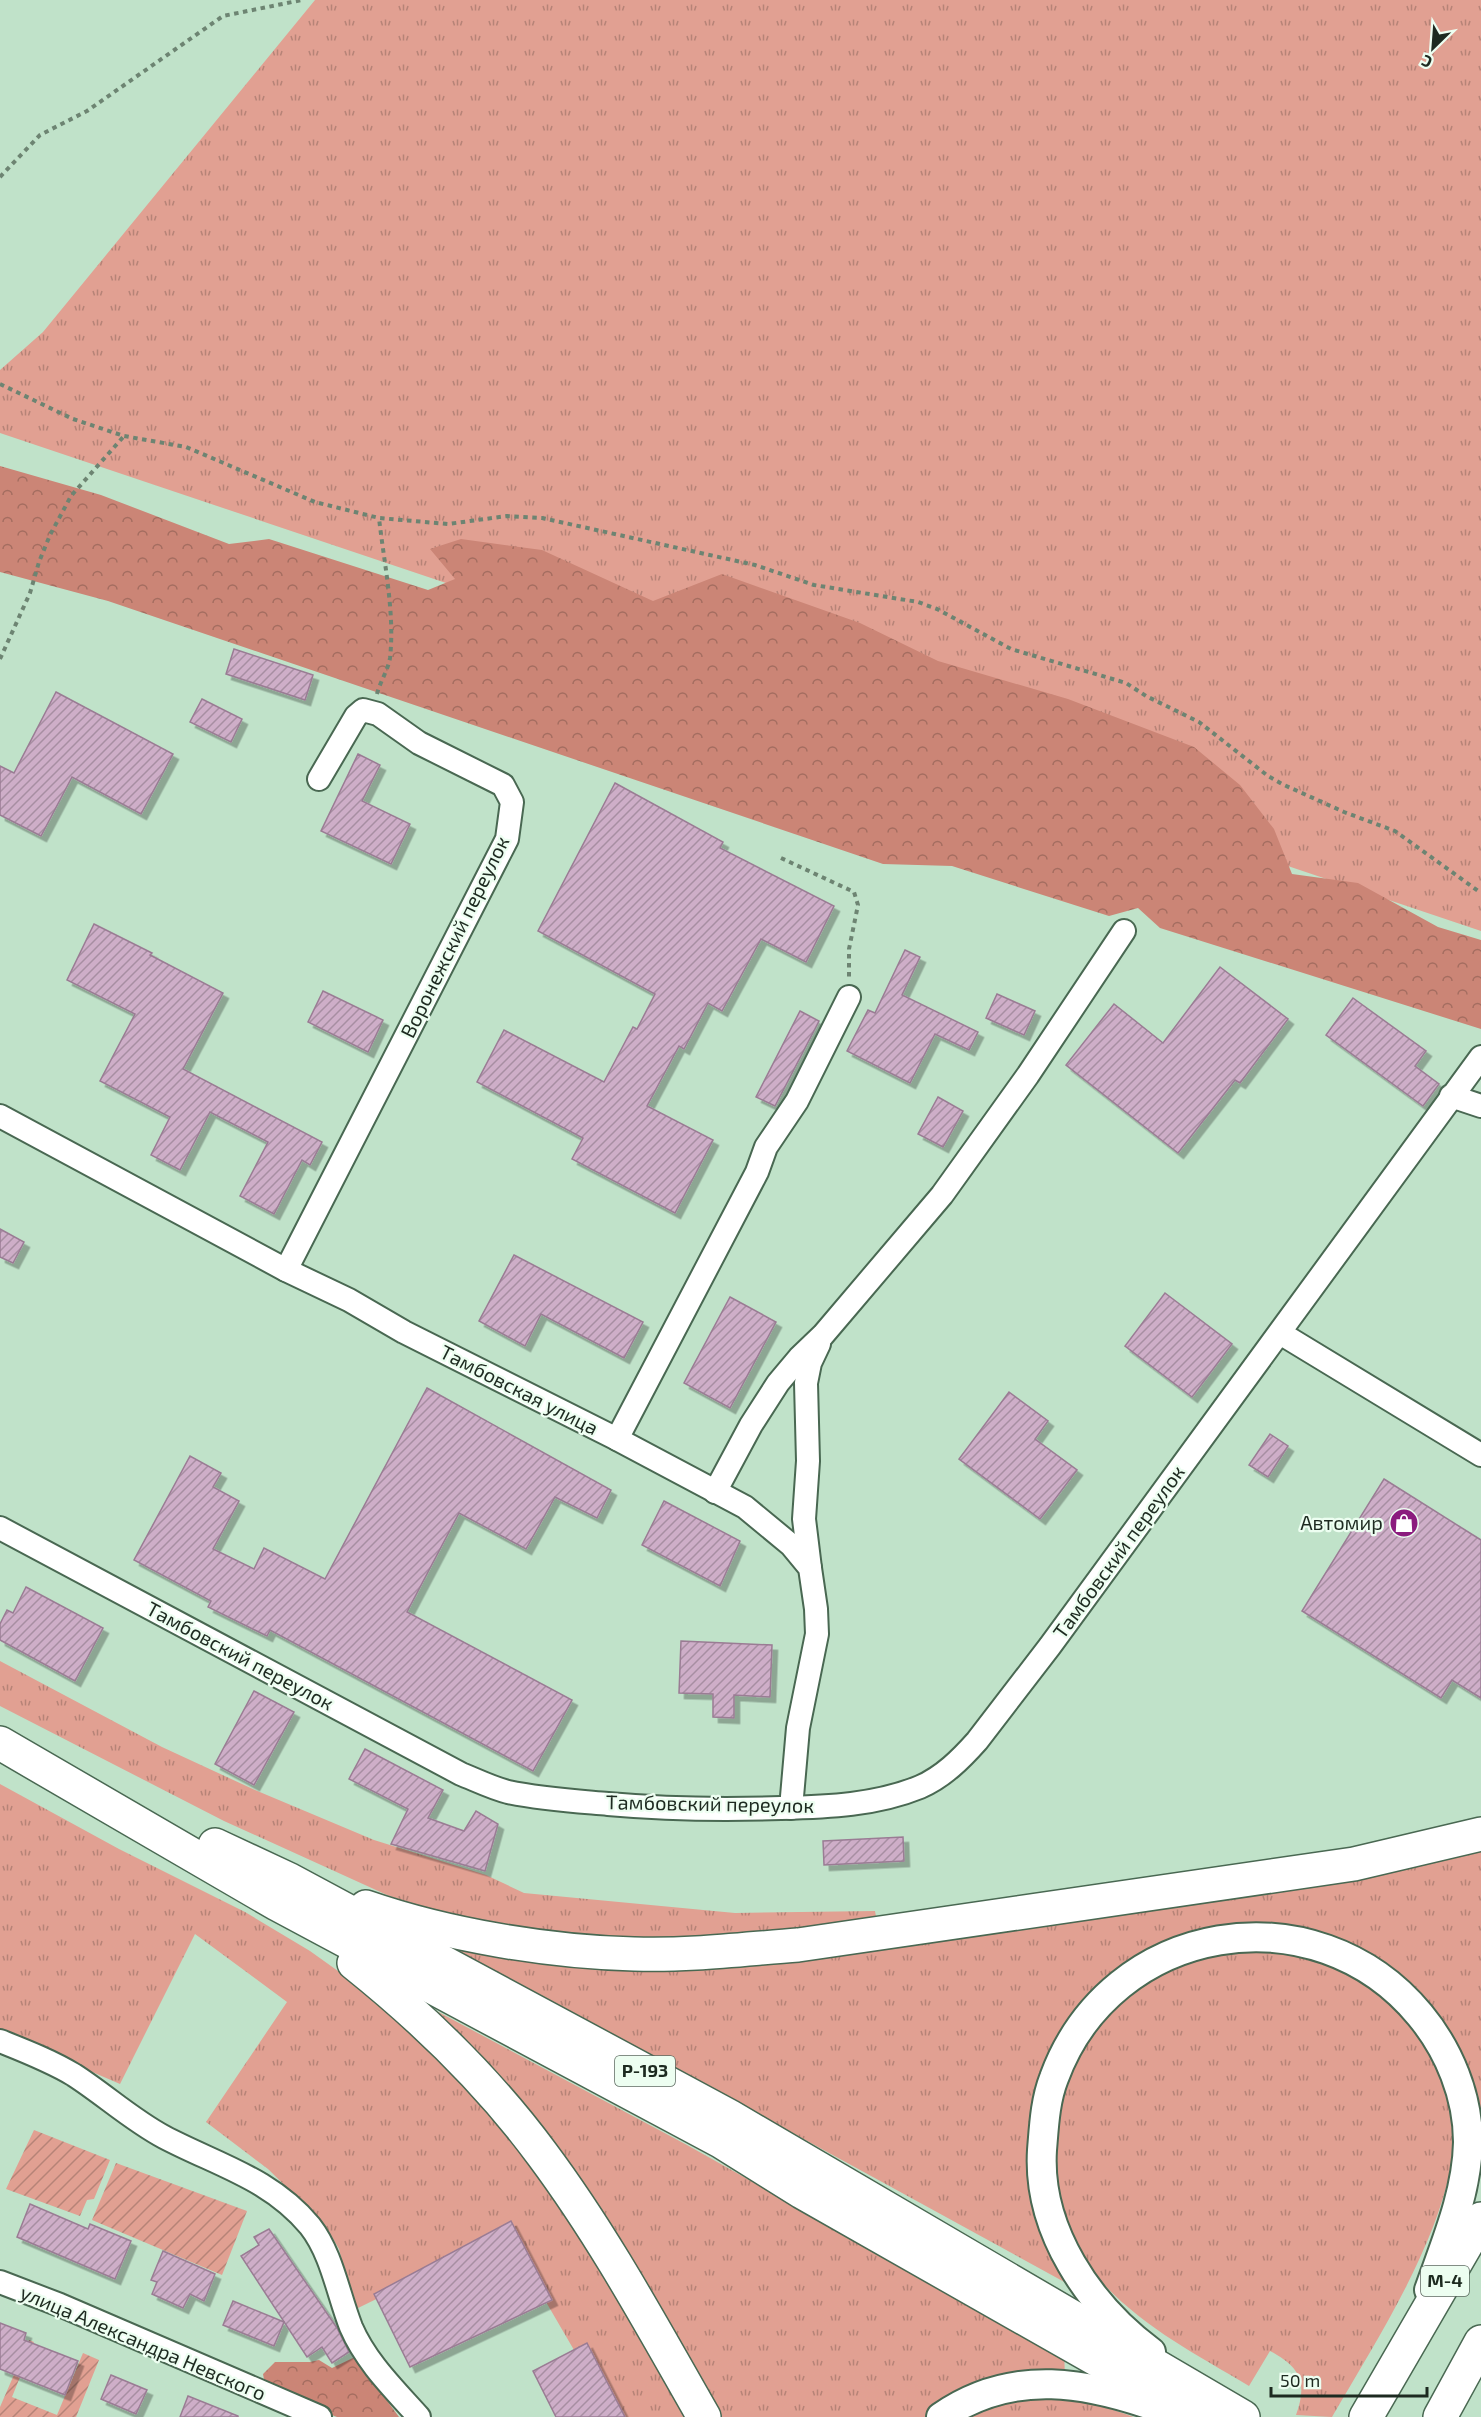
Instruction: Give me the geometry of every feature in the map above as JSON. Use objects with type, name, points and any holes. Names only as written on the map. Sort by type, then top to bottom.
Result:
[{"type":"highway","name":"Р-193","points":[[0,1743],[283,1892],[729,2116],[1240,2415]]},
{"type":"highway","points":[[283,1892],[527,1944],[634,1954],[688,1953],[798,1945],[1354,1864],[1481,1834]]},
{"type":"highway","name":"Р-193","points":[[283,1892],[722,2142],[802,2192],[1198,2417]]},
{"type":"highway","points":[[283,1892],[435,2034],[500,2101],[542,2154],[592,2227],[646,2315],[704,2417]]},
{"type":"highway","name":"М-4","points":[[1366,2417],[1481,2219]]},
{"type":"highway","points":[[1440,2417],[1473,2363],[1481,2342]]},
{"type":"main road","points":[[1240,2415],[1135,2340],[1091,2294],[1074,2267],[1052,2223],[1045,2195],[1041,2168],[1047,2096],[1064,2055],[1087,2019],[1118,1986],[1133,1974],[1170,1954],[1218,1939],[1235,1938],[1284,1939],[1329,1950],[1372,1971],[1394,1988],[1429,2026],[1440,2043],[1464,2107],[1468,2139],[1467,2164],[1456,2214],[1410,2343]]},
{"type":"main road","points":[[941,2417],[969,2401],[994,2392],[1033,2384],[1053,2383],[1123,2394],[1184,2417]]},
{"type":"street","points":[[319,779],[356,716],[363,710],[378,714]]},
{"type":"street","name":"Воронежский переулок","points":[[286,1270],[507,839],[512,802],[503,785],[419,743],[378,714]]},
{"type":"street","points":[[715,1492],[751,1425],[778,1383],[900,1246],[973,1154],[1124,931]]},
{"type":"street","points":[[617,1439],[757,1172],[766,1147],[797,1101],[849,997]]},
{"type":"street","name":"Тамбовский переулок","points":[[0,1528],[461,1774],[504,1791],[562,1800],[654,1808],[791,1808],[882,1799],[921,1786],[950,1768],[965,1755],[1050,1646],[1481,1057]]},
{"type":"street","points":[[1451,1096],[1481,1106]]},
{"type":"street","name":"Тамбовская улица","points":[[0,1116],[286,1270],[349,1300],[404,1332],[617,1439],[745,1507],[791,1545],[810,1568]]},
{"type":"street","points":[[1280,1333],[1481,1455]]},
{"type":"street","points":[[791,1808],[798,1728],[817,1634],[816,1609],[804,1519],[808,1461],[806,1383],[810,1363],[823,1335]]},
{"type":"street","points":[[0,2041],[45,2059],[71,2073],[163,2137],[269,2188],[292,2208],[310,2228],[324,2249],[352,2328],[369,2361],[419,2417]]},
{"type":"street","name":"улица Александра Невского","points":[[0,2282],[60,2305],[320,2417]]},
{"type":"path","points":[[0,177],[40,135],[87,111],[223,16],[302,0]]},
{"type":"path","points":[[0,384],[74,419],[124,435],[186,447],[315,502],[379,518],[448,524],[507,516],[542,518],[755,565],[814,585],[918,602],[937,609],[1011,649],[1126,683],[1146,696],[1199,722],[1268,776],[1282,784],[1344,812],[1395,831],[1481,893]]},
{"type":"path","points":[[0,659],[30,593],[50,535],[71,496],[124,435]]},
{"type":"path","points":[[378,714],[376,698],[380,681],[389,662],[391,637],[379,518]]},
{"type":"path","points":[[781,858],[854,892],[858,905],[849,949],[849,997]]},
{"type":"green space","points":[[315,0],[1481,0],[1481,931],[0,433],[0,370],[43,332]]},
{"type":"green space","points":[[0,466],[101,495],[229,544],[269,539],[428,590],[455,579],[430,549],[461,539],[542,550],[653,601],[722,574],[860,623],[938,661],[1068,699],[1194,747],[1240,785],[1274,829],[1292,874],[1358,883],[1438,927],[1481,940],[1481,1029],[1160,928],[1138,908],[1109,916],[952,866],[883,864],[108,601],[0,572]]},
{"type":"green space","points":[[0,1661],[162,1747],[255,1790],[374,1840],[486,1875],[524,1893],[735,1913],[875,1911],[877,1922],[712,1939],[611,1939],[536,1934],[436,1913],[387,1895],[224,1821],[0,1706]]},
{"type":"green space","points":[[0,1784],[119,1849],[245,1912],[310,1951],[366,1991],[416,2000],[687,2145],[927,2280],[1064,2352],[1066,2399],[1096,2404],[1134,2417],[613,2417],[507,2235],[354,2310],[339,2249],[325,2225],[268,2169],[206,2122],[287,2002],[195,1934],[120,2084],[0,2032]]},
{"type":"green space","points":[[1481,1847],[1481,2162],[1478,2166],[1451,2167],[1443,2200],[1417,2264],[1332,2417],[1296,2415],[1301,2393],[1299,2377],[1288,2363],[1270,2351],[1249,2386],[1184,2348],[1144,2320],[1107,2288],[1089,2268],[1068,2284],[548,1999],[445,1949],[447,1942],[549,1959]]},
{"type":"green space","points":[[34,2130],[110,2160],[94,2199],[87,2200],[80,2216],[6,2189]]},
{"type":"green space","points":[[116,2163],[247,2211],[222,2275],[92,2220]]},
{"type":"green space","points":[[29,2340],[34,2342],[12,2397],[57,2415],[83,2353],[99,2360],[76,2417],[0,2417],[0,2407]]},
{"type":"green space","points":[[355,2357],[399,2417],[337,2417],[266,2390],[263,2374],[275,2362],[319,2360],[332,2368]]},
{"type":"building","points":[[234,649],[313,675],[305,700],[226,674]]},
{"type":"building","points":[[56,692],[173,754],[141,814],[72,777],[41,836],[0,815],[0,766],[14,773]]},
{"type":"building","points":[[202,699],[242,719],[231,742],[190,722]]},
{"type":"building","points":[[358,754],[380,765],[362,801],[410,824],[391,864],[321,831]]},
{"type":"building","points":[[615,783],[723,842],[720,848],[834,906],[806,962],[761,939],[722,1011],[708,1003],[684,1049],[679,1046],[647,1106],[713,1140],[675,1213],[572,1159],[583,1138],[477,1082],[504,1030],[604,1082],[633,1027],[637,1029],[655,994],[538,931]]},
{"type":"building","points":[[94,924],[223,993],[183,1069],[322,1142],[310,1165],[302,1160],[274,1214],[240,1196],[268,1142],[210,1112],[180,1170],[151,1155],[170,1117],[100,1081],[135,1014],[67,980]]},
{"type":"building","points":[[905,950],[920,957],[902,995],[978,1032],[969,1050],[935,1034],[910,1083],[847,1051],[868,1010],[875,1013]]},
{"type":"building","points":[[1220,967],[1288,1019],[1240,1083],[1235,1080],[1178,1153],[1066,1065],[1114,1004],[1163,1043]]},
{"type":"building","points":[[323,991],[383,1020],[368,1052],[308,1022]]},
{"type":"building","points":[[997,994],[1035,1011],[1024,1035],[986,1018]]},
{"type":"building","points":[[1353,998],[1426,1051],[1415,1066],[1439,1084],[1423,1106],[1326,1035]]},
{"type":"building","points":[[800,1011],[819,1021],[775,1106],[756,1097]]},
{"type":"building","points":[[938,1097],[963,1111],[943,1147],[918,1134]]},
{"type":"building","points":[[0,1229],[24,1242],[13,1263],[0,1257]]},
{"type":"building","points":[[514,1255],[643,1322],[624,1358],[541,1314],[525,1346],[479,1321]]},
{"type":"building","points":[[1165,1293],[1232,1344],[1192,1397],[1125,1346]]},
{"type":"building","points":[[730,1297],[776,1322],[730,1408],[684,1383]]},
{"type":"building","points":[[427,1388],[611,1490],[597,1518],[555,1497],[526,1549],[459,1513],[407,1612],[572,1700],[533,1771],[270,1630],[267,1636],[208,1607],[211,1601],[134,1560],[190,1456],[221,1473],[213,1487],[239,1501],[213,1549],[254,1569],[264,1548],[325,1579]]},
{"type":"building","points":[[1009,1392],[1048,1421],[1035,1439],[1077,1470],[1040,1519],[959,1459]]},
{"type":"building","points":[[1270,1434],[1288,1446],[1268,1477],[1249,1465]]},
{"type":"building","points":[[1384,1479],[1481,1540],[1481,1698],[1452,1680],[1441,1698],[1302,1611]]},
{"type":"building","points":[[664,1501],[740,1541],[720,1586],[642,1545]]},
{"type":"building","points":[[26,1587],[103,1628],[75,1681],[0,1640],[0,1624],[7,1610],[13,1613]]},
{"type":"building","points":[[681,1641],[772,1645],[770,1697],[734,1695],[734,1718],[713,1717],[713,1694],[679,1693]]},
{"type":"building","points":[[254,1691],[294,1712],[254,1785],[215,1764]]},
{"type":"building","points":[[365,1749],[443,1790],[428,1818],[464,1831],[476,1811],[498,1824],[485,1871],[391,1844],[408,1809],[349,1779]]},
{"type":"building","points":[[903,1837],[904,1861],[824,1865],[823,1841]]},
{"type":"building","points":[[30,2204],[88,2229],[90,2224],[131,2241],[115,2279],[17,2237]]},
{"type":"building","points":[[511,2221],[552,2300],[410,2367],[374,2294]]},
{"type":"building","points":[[269,2229],[337,2328],[349,2352],[332,2363],[322,2347],[307,2357],[241,2256],[259,2245],[254,2237]]},
{"type":"building","points":[[163,2251],[215,2274],[204,2301],[190,2294],[183,2308],[152,2294],[157,2282],[151,2280]]},
{"type":"building","points":[[233,2301],[284,2322],[274,2346],[223,2325]]},
{"type":"building","points":[[0,2323],[26,2333],[24,2340],[78,2361],[65,2395],[0,2369]]},
{"type":"building","points":[[587,2343],[625,2417],[556,2417],[533,2371]]},
{"type":"building","points":[[111,2375],[147,2390],[136,2414],[101,2399]]},
{"type":"building","points":[[188,2396],[238,2416],[238,2417],[180,2417]]},
{"type":"place","name":"Автомир","points":[[1404,1523]]}]
